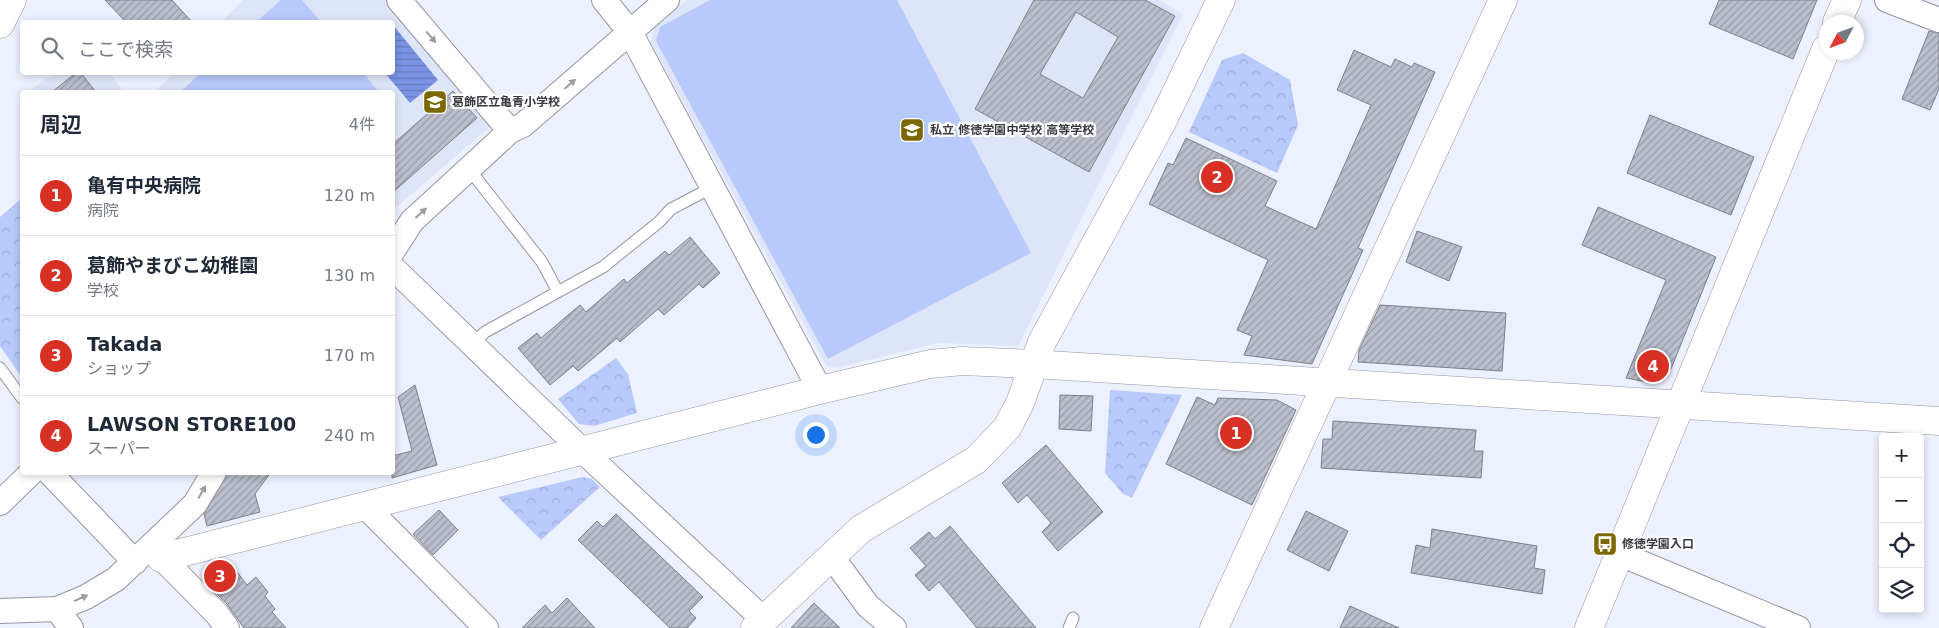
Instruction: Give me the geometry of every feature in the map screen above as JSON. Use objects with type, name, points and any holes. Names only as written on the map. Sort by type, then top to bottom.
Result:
[{"type":"street","points":[[0,24],[12,0]]},
{"type":"street","points":[[399,0],[510,131]]},
{"type":"street","points":[[604,0],[630,32],[820,390]]},
{"type":"street","points":[[395,247],[412,221],[510,131],[523,125],[667,0]]},
{"type":"street","points":[[395,270],[473,343],[759,624],[861,529],[942,481],[991,447],[1007,428],[1020,403],[1042,342],[1162,122],[1221,0]]},
{"type":"street","points":[[1214,628],[1503,0]]},
{"type":"street","points":[[1841,15],[1847,0]]},
{"type":"street","points":[[1887,0],[1939,20]]},
{"type":"street","points":[[1589,628],[1822,60]]},
{"type":"street","points":[[149,556],[366,507],[820,390],[930,364],[962,362],[1033,364],[1939,421]]},
{"type":"street","points":[[0,503],[29,475]]},
{"type":"street","points":[[53,475],[217,614],[227,628]]},
{"type":"street","points":[[0,612],[57,609],[86,596],[116,579],[149,556],[195,504],[212,475]]},
{"type":"street","points":[[366,507],[486,628]]},
{"type":"street","points":[[1620,554],[1798,628]]},
{"type":"street","points":[[832,557],[868,606],[894,628]]},
{"type":"street","points":[[57,609],[70,628]]},
{"type":"lane","points":[[469,169],[542,262],[558,292]]},
{"type":"lane","points":[[473,343],[485,332],[603,267],[659,222],[671,209],[713,187]]},
{"type":"lane","points":[[0,368],[20,395]]},
{"type":"shaded area","name":"葛飾区立亀青小学校","points":[[243,0],[391,0],[485,111],[490,127],[395,208],[395,90],[157,90],[171,75],[395,75],[395,20],[223,20]]},
{"type":"shaded area","name":"私立 修徳学園中学校 高等学校","points":[[687,0],[1159,0],[1183,14],[1018,346],[938,343],[835,368],[826,365],[651,43],[654,28]]},
{"type":"shaded area","points":[[52,75],[111,75],[122,90],[31,90]]},
{"type":"green space","points":[[281,0],[302,0],[319,20],[258,20]]},
{"type":"green space","points":[[710,0],[897,0],[1031,253],[828,359],[656,41],[660,27]]},
{"type":"green space","points":[[1243,53],[1290,80],[1298,125],[1277,173],[1189,132],[1222,60]]},
{"type":"green space","points":[[199,75],[365,75],[377,90],[182,90]]},
{"type":"green space","points":[[20,200],[20,375],[0,346],[0,217]]},
{"type":"green space","points":[[616,358],[628,374],[637,413],[594,426],[579,424],[558,399]]},
{"type":"green space","points":[[1110,390],[1182,395],[1132,498],[1122,493],[1105,473]]},
{"type":"green space","points":[[583,477],[592,479],[600,487],[541,540],[498,497]]},
{"type":"water","points":[[395,27],[438,80],[410,103],[387,75],[395,75]]},
{"type":"building","points":[[105,0],[172,0],[190,20],[124,20]]},
{"type":"building","points":[[1034,0],[1145,0],[1175,16],[1089,172],[975,109]],"holes":[[[1076,12],[1118,37],[1083,98],[1040,74]]]},
{"type":"building","points":[[1719,0],[1817,0],[1793,59],[1709,24]]},
{"type":"building","points":[[1929,31],[1939,33],[1939,89],[1930,110],[1902,99]]},
{"type":"building","points":[[1354,50],[1391,67],[1395,59],[1412,67],[1414,63],[1435,72],[1358,248],[1363,250],[1312,364],[1244,355],[1252,336],[1237,330],[1268,260],[1149,204],[1168,163],[1173,165],[1186,138],[1277,181],[1265,206],[1316,229],[1371,105],[1337,90]]},
{"type":"building","points":[[73,75],[82,75],[94,90],[54,90]]},
{"type":"building","points":[[453,91],[477,118],[395,190],[395,142]]},
{"type":"building","points":[[1650,115],[1754,157],[1731,215],[1627,173]]},
{"type":"building","points":[[1598,207],[1716,257],[1671,369],[1652,383],[1626,378],[1666,280],[1582,245]]},
{"type":"building","points":[[1417,231],[1462,247],[1449,281],[1406,262]]},
{"type":"building","points":[[690,237],[720,273],[703,288],[699,284],[664,315],[658,309],[620,342],[617,338],[578,371],[573,366],[550,385],[518,348],[537,333],[541,338],[580,305],[586,312],[624,279],[627,283],[665,251],[669,255]]},
{"type":"building","points":[[1380,305],[1506,313],[1502,371],[1358,362],[1359,350]]},
{"type":"building","points":[[415,385],[437,465],[392,478],[392,475],[395,475],[395,455],[412,451],[398,397]]},
{"type":"building","points":[[1060,395],[1093,396],[1091,431],[1059,429]]},
{"type":"building","points":[[1197,397],[1215,405],[1218,398],[1277,400],[1296,410],[1252,505],[1166,464]]},
{"type":"building","points":[[1333,421],[1476,430],[1474,451],[1483,451],[1481,478],[1321,468],[1323,439],[1332,439]]},
{"type":"building","points":[[1046,445],[1103,512],[1058,551],[1042,532],[1051,523],[1027,495],[1018,503],[1002,483]]},
{"type":"building","points":[[226,475],[269,475],[255,494],[260,512],[207,526],[204,514]]},
{"type":"building","points":[[439,510],[458,530],[433,555],[413,534]]},
{"type":"building","points":[[1306,511],[1348,531],[1329,571],[1287,550]]},
{"type":"building","points":[[616,514],[703,597],[689,611],[696,618],[687,628],[670,628],[578,540],[597,521],[603,527]]},
{"type":"building","points":[[950,526],[1036,628],[977,628],[939,582],[929,591],[915,575],[926,566],[910,548],[929,532],[935,539]]},
{"type":"building","points":[[1432,529],[1537,546],[1534,568],[1545,570],[1542,594],[1411,573],[1416,545],[1430,548]]},
{"type":"building","points":[[234,568],[247,585],[256,577],[268,592],[265,596],[275,609],[272,612],[286,628],[244,628],[227,604],[203,580],[204,572]]},
{"type":"building","points":[[567,598],[595,628],[522,628],[545,605],[552,613]]},
{"type":"building","points":[[814,603],[840,628],[791,628]]},
{"type":"building","points":[[1350,606],[1399,628],[1340,628]]},
{"type":"place","name":"葛飾区立亀青小学校","points":[[435,102]]},
{"type":"place","name":"私立 修徳学園中学校 高等学校","points":[[912,130]]},
{"type":"place","name":"葛飾やまびこ幼稚園","points":[[1217,177]]},
{"type":"place","name":"LAWSON STORE100","points":[[1653,366]]},
{"type":"place","name":"亀有中央病院","points":[[1236,433]]},
{"type":"place","name":"修徳学園入口","points":[[1605,544]]},
{"type":"place","name":"Takada","points":[[220,576]]}]
